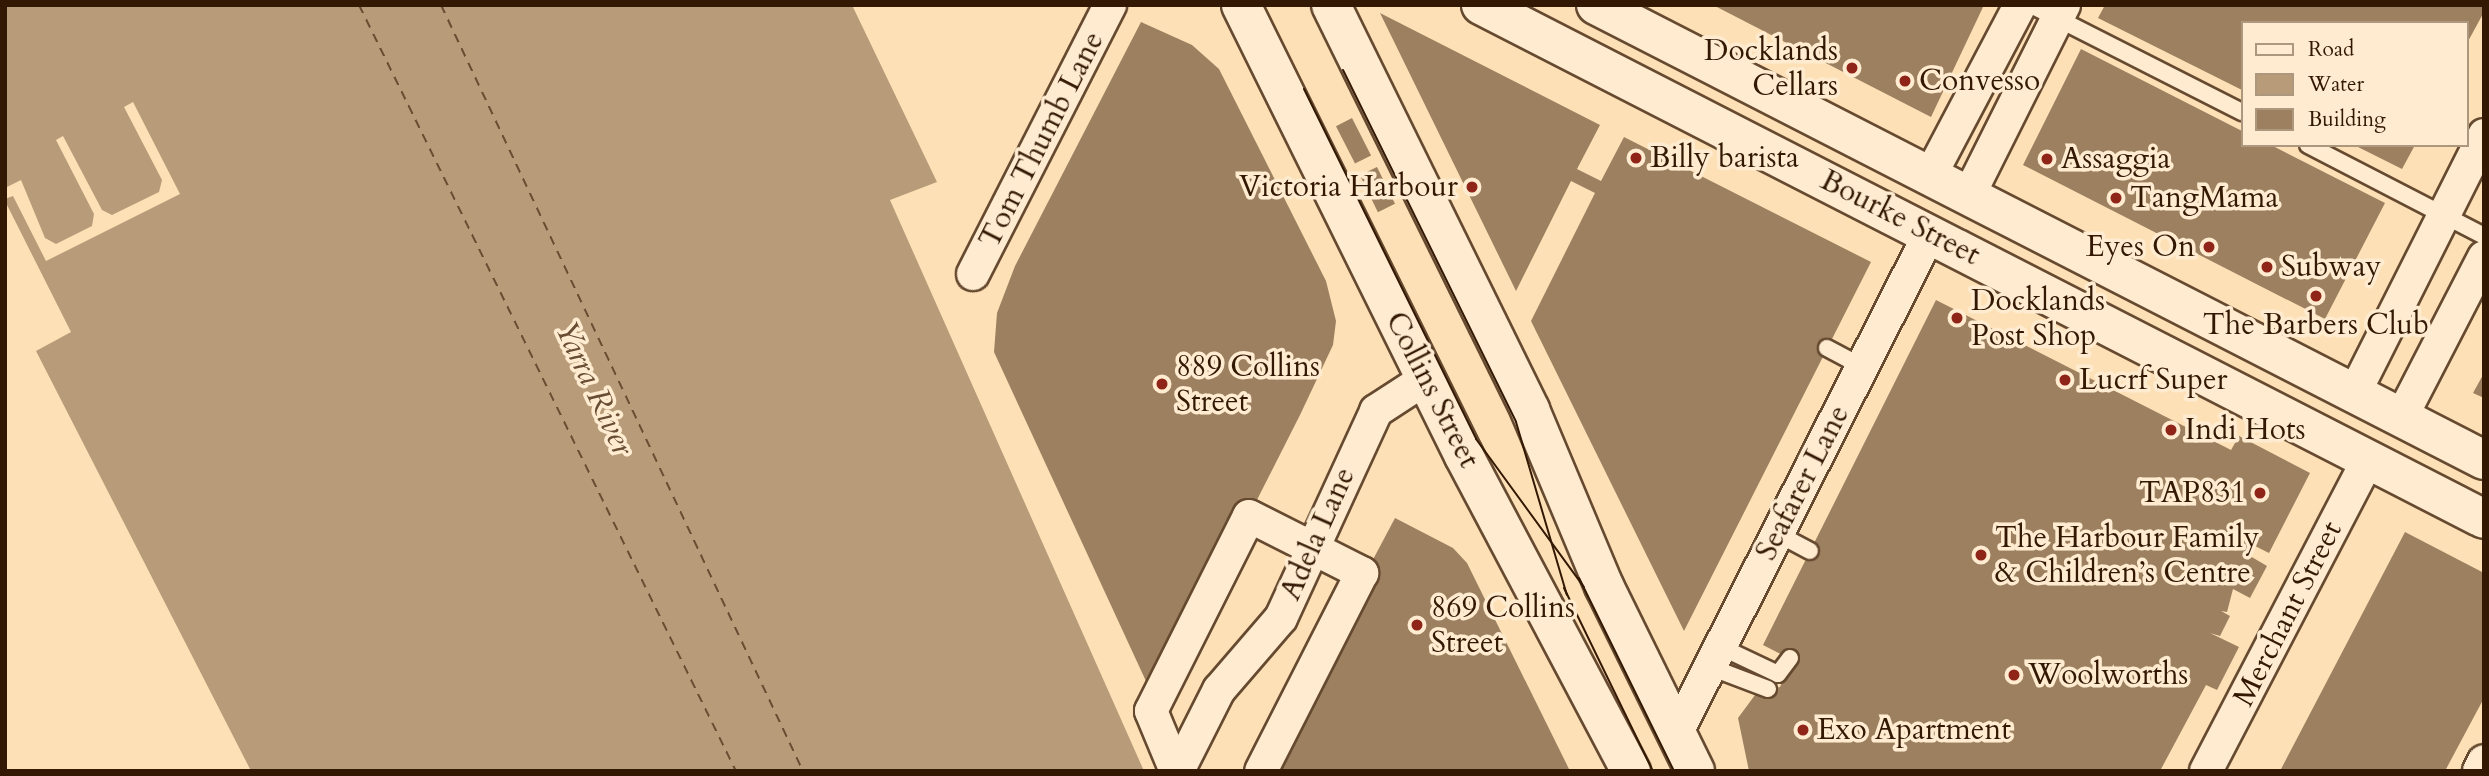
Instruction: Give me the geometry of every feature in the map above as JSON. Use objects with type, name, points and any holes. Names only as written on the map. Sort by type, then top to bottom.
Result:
[{"type":"street","name":"Tom Thumb Lane","points":[[974,274],[1110,5]]},
{"type":"street","points":[[1331,5],[1530,410],[1604,586],[1695,771]]},
{"type":"street","name":"Bourke Street","points":[[1481,5],[2484,519]]},
{"type":"street","points":[[1930,233],[1930,176],[2020,5]]},
{"type":"street","name":"Bourke Street","points":[[1577,55],[1600,6],[2484,460]]},
{"type":"street","name":"Collins Street","points":[[1254,9],[1425,379],[1631,771]]},
{"type":"street","points":[[1930,233],[1969,195],[2051,10]]},
{"type":"street","points":[[2332,440],[2484,135]]},
{"type":"street","name":"Seafarer Lane","points":[[1676,734],[1930,233]]},
{"type":"street","points":[[2374,461],[2401,418],[2484,257]]},
{"type":"street","name":"Adela Lane","points":[[1177,771],[1219,690],[1281,618],[1315,552],[1328,505],[1376,411],[1425,379]]},
{"type":"street","name":"Merchant Street","points":[[2207,771],[2374,461]]},
{"type":"street","points":[[1177,771],[1151,711],[1249,516],[1315,552],[1362,573],[1261,771]]},
{"type":"street","points":[[2479,771],[2484,761]]},
{"type":"lane","points":[[2051,10],[2240,111]]},
{"type":"lane","points":[[2312,147],[2484,236]]},
{"type":"lane","points":[[1827,348],[1862,367]]},
{"type":"lane","points":[[1778,534],[1810,551]]},
{"type":"lane","points":[[1715,657],[1778,674],[1790,658]]},
{"type":"lane","points":[[1715,657],[1768,690]]},
{"type":"water","name":"Yarra River","points":[[5,5],[852,5],[937,182],[890,200],[1144,771],[251,771],[36,351],[71,332],[5,201]]},
{"type":"pier","points":[[133,102],[180,194],[46,261],[13,196],[5,199],[5,188],[21,180],[45,238],[56,244],[92,226],[94,214],[56,140],[63,136],[102,210],[112,215],[159,192],[162,180],[124,107]]},
{"type":"building","name":"Convesso","points":[[1713,5],[1984,5],[1931,117]]},
{"type":"building","points":[[2105,5],[2484,5],[2484,12],[2468,41],[2468,21],[2240,21],[2240,89],[2098,18]]},
{"type":"building","points":[[1380,13],[1600,125],[1577,169],[1601,181],[1624,137],[1871,262],[1684,631],[1531,321],[1595,193],[1571,181],[1516,291]]},
{"type":"building","name":"889 Collins Street","points":[[1141,22],[1192,45],[1219,69],[1326,281],[1336,321],[1333,345],[1300,415],[1159,693],[1151,692],[994,352],[997,313],[1015,266]]},
{"type":"building","points":[[2081,49],[2240,130],[2240,147],[2275,147],[2385,203],[2325,319],[2023,165]]},
{"type":"building","points":[[1352,118],[1371,155],[1355,164],[1336,126]]},
{"type":"building","points":[[2358,147],[2414,147],[2402,169]]},
{"type":"building","points":[[1377,167],[1395,204],[1378,212],[1360,175]]},
{"type":"building","points":[[1936,300],[2231,450],[2239,436],[2310,473],[2269,553],[2255,546],[2250,556],[2267,566],[2250,598],[2233,589],[2227,612],[2221,611],[2230,616],[2220,636],[2210,633],[2239,647],[2217,690],[2206,685],[2160,771],[1749,771],[1738,718],[1758,691],[1780,687],[1792,660],[1763,645]]},
{"type":"building","points":[[2484,373],[2484,398],[2473,393]]},
{"type":"building","name":"869 Collins Street","points":[[1395,518],[1453,548],[1467,563],[1570,771],[1261,771]]},
{"type":"building","points":[[2405,532],[2484,573],[2484,698],[2445,771],[2280,771]]},
{"type":"ferry route","points":[[359,5],[736,771]]},
{"type":"ferry route","points":[[441,5],[803,771]]},
{"type":"tram line","points":[[1343,70],[1516,422],[1567,595]]},
{"type":"tram line","points":[[1304,89],[1476,439],[1584,587]]},
{"type":"tram line","points":[[1579,578],[1674,771]]},
{"type":"tram line","points":[[1564,588],[1653,771]]},
{"type":"place","name":"Docklands Cellars","points":[[1852,68]]},
{"type":"place","name":"Convesso","points":[[1905,81]]},
{"type":"place","name":"Billy barista","points":[[1636,158]]},
{"type":"place","name":"Assaggia","points":[[2047,159]]},
{"type":"place","name":"Victoria Harbour","points":[[1472,187]]},
{"type":"place","name":"TangMama","points":[[2116,198]]},
{"type":"place","name":"Eyes On","points":[[2209,247]]},
{"type":"place","name":"Subway","points":[[2267,267]]},
{"type":"place","name":"The Barbers Club","points":[[2316,296]]},
{"type":"place","name":"Docklands Post Shop","points":[[1957,318]]},
{"type":"place","name":"Lucrf Super","points":[[2065,380]]},
{"type":"place","name":"889 Collins Street","points":[[1162,384]]},
{"type":"place","name":"Indi Hots","points":[[2171,430]]},
{"type":"place","name":"TAP831","points":[[2260,493]]},
{"type":"place","name":"The Harbour Family & Children’s Centre","points":[[1981,555]]},
{"type":"place","name":"869 Collins Street","points":[[1417,625]]},
{"type":"place","name":"Woolworths","points":[[2014,675]]},
{"type":"place","name":"Exo Apartment","points":[[1803,730]]}]
